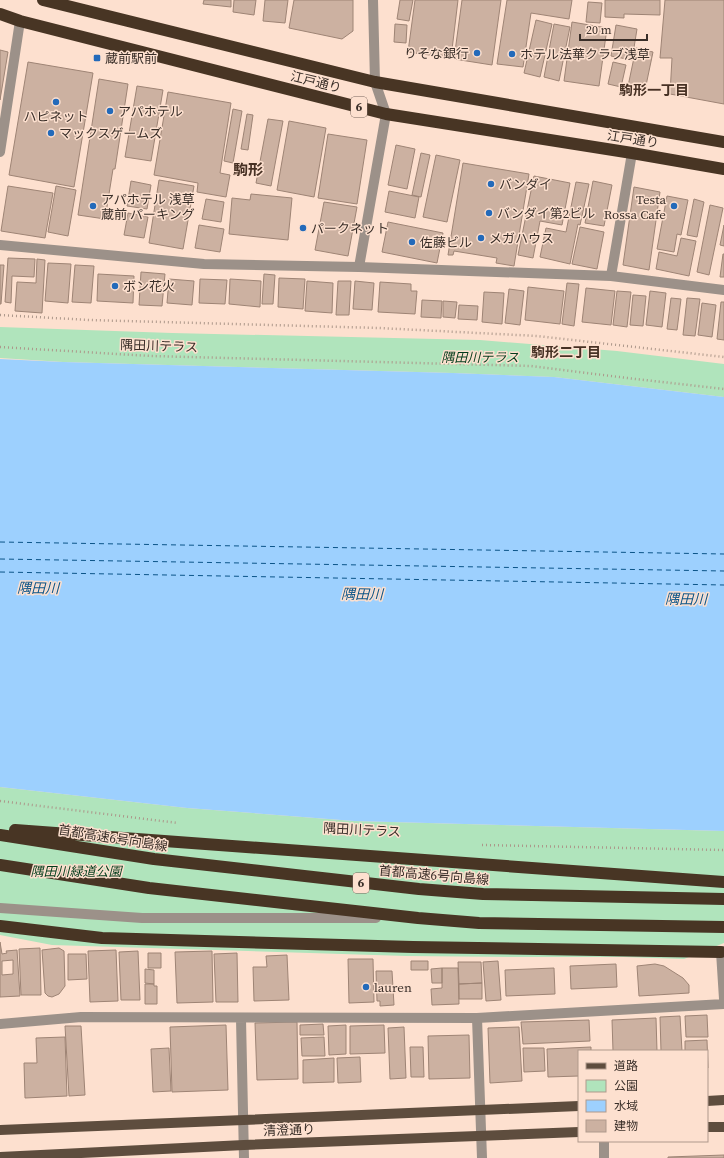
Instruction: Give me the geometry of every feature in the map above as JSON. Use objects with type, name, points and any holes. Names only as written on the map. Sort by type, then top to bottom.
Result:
[{"type":"highway","name":"江戸通り","points":[[43,0],[375,82],[724,142]]},
{"type":"highway","name":"江戸通り","points":[[0,14],[20,21],[386,114],[724,169]]},
{"type":"highway","points":[[0,829],[724,882]]},
{"type":"highway","name":"首都高速6号向島線","points":[[0,835],[154,859],[419,889],[483,894],[724,899]]},
{"type":"highway","name":"6","points":[[0,865],[149,888],[418,918],[479,922],[724,927]]},
{"type":"highway","points":[[0,926],[102,938],[413,947],[722,952]]},
{"type":"main road","points":[[708,1101],[724,1100]]},
{"type":"main road","name":"清澄通り","points":[[0,1130],[578,1106]]},
{"type":"main road","points":[[708,1127],[724,1127]]},
{"type":"main road","name":"清澄通り","points":[[0,1157],[244,1145],[578,1132]]},
{"type":"street","points":[[359,267],[386,114],[375,82],[373,0]]},
{"type":"street","points":[[1,146],[20,21]]},
{"type":"street","points":[[612,276],[632,153]]},
{"type":"street","points":[[0,245],[204,264],[359,267],[612,276],[724,290]]},
{"type":"street","points":[[0,908],[142,918],[418,918]]},
{"type":"street","points":[[722,952],[724,999]]},
{"type":"street","points":[[0,1024],[81,1017],[241,1019],[477,1018],[724,1004]]},
{"type":"street","points":[[477,1018],[482,1158]]},
{"type":"street","points":[[241,1019],[244,1158]]},
{"type":"street","points":[[604,1142],[604,1158]]},
{"type":"path","points":[[0,315],[89,320],[371,327],[537,336],[724,357]]},
{"type":"path","name":"隅田川テラス","points":[[0,347],[151,356],[531,366],[724,389]]},
{"type":"path","points":[[0,801],[182,823]]},
{"type":"path","points":[[480,845],[724,850]]},
{"type":"green space","name":"隅田川テラス","points":[[0,327],[172,333],[480,340],[617,351],[724,364],[724,397],[554,377],[63,362],[0,358]]},
{"type":"green space","name":"隅田川緑道公園","points":[[0,787],[187,808],[354,821],[724,831],[724,943],[684,959],[624,957],[406,956],[52,945],[0,935]]},
{"type":"water","name":"隅田川","points":[[0,359],[554,377],[724,397],[724,831],[354,821],[187,808],[0,787]]},
{"type":"building","points":[[204,0],[231,0],[231,7],[203,4]]},
{"type":"building","points":[[234,0],[256,0],[254,15],[233,12]]},
{"type":"building","points":[[265,0],[288,0],[285,23],[263,21]]},
{"type":"building","points":[[294,0],[353,0],[353,31],[342,39],[289,28]]},
{"type":"building","points":[[400,0],[413,0],[409,21],[397,19]]},
{"type":"building","points":[[415,0],[458,0],[451,58],[408,52]]},
{"type":"building","points":[[462,0],[501,0],[492,65],[454,59]]},
{"type":"building","points":[[507,0],[572,0],[569,19],[531,13],[523,67],[497,64]]},
{"type":"building","points":[[605,0],[660,0],[660,15],[624,14],[624,18],[605,17]]},
{"type":"building","points":[[665,0],[724,0],[724,104],[670,94],[672,58],[660,58]]},
{"type":"building","points":[[588,2],[602,3],[600,23],[586,22]]},
{"type":"building","points":[[536,20],[552,24],[540,77],[524,73]]},
{"type":"building","points":[[572,22],[607,28],[599,86],[564,81]]},
{"type":"building","points":[[395,24],[407,25],[406,43],[394,42]]},
{"type":"building","points":[[554,24],[570,27],[559,81],[544,77]]},
{"type":"building","points":[[616,25],[637,29],[632,60],[611,56]]},
{"type":"building","points":[[636,48],[653,52],[644,95],[627,91]]},
{"type":"building","points":[[0,50],[8,52],[0,100]]},
{"type":"building","points":[[28,62],[93,73],[74,187],[9,175]]},
{"type":"building","points":[[613,62],[626,65],[621,87],[608,84]]},
{"type":"building","points":[[99,79],[128,84],[115,169],[113,169],[105,219],[78,215]]},
{"type":"building","points":[[137,86],[163,90],[151,161],[125,157]]},
{"type":"building","points":[[168,92],[231,103],[220,173],[230,175],[226,197],[197,192],[198,183],[154,175]]},
{"type":"building","points":[[233,109],[242,111],[233,163],[224,161]]},
{"type":"building","points":[[247,114],[253,115],[248,150],[241,149]]},
{"type":"building","points":[[268,119],[283,121],[271,186],[256,183]]},
{"type":"building","points":[[289,121],[326,128],[314,197],[277,190]]},
{"type":"building","points":[[328,134],[367,140],[357,204],[318,198]]},
{"type":"building","points":[[396,145],[415,149],[407,189],[388,185]]},
{"type":"building","points":[[421,153],[430,155],[421,197],[412,195]]},
{"type":"building","points":[[436,155],[460,160],[447,222],[423,217]]},
{"type":"building","name":"バンダイ第2ビル","points":[[463,163],[529,174],[514,266],[496,263],[497,258],[454,251],[453,255],[448,255]]},
{"type":"building","points":[[534,176],[570,183],[562,225],[540,221],[533,258],[518,255]]},
{"type":"building","points":[[159,180],[194,186],[183,249],[149,243]]},
{"type":"building","points":[[131,181],[151,185],[147,209],[127,206]]},
{"type":"building","points":[[593,181],[612,185],[604,226],[585,223]]},
{"type":"building","points":[[576,182],[589,184],[580,225],[578,224],[570,264],[540,257],[546,228],[566,232]]},
{"type":"building","points":[[8,186],[53,193],[45,238],[1,231]]},
{"type":"building","points":[[56,186],[76,190],[68,236],[48,232]]},
{"type":"building","points":[[634,187],[660,192],[649,270],[623,265]]},
{"type":"building","points":[[389,191],[419,197],[415,218],[385,212]]},
{"type":"building","points":[[251,194],[292,198],[288,240],[229,234],[232,198],[250,200]]},
{"type":"building","points":[[667,196],[688,200],[681,235],[677,234],[674,252],[657,249]]},
{"type":"building","points":[[206,199],[224,202],[221,222],[202,219]]},
{"type":"building","points":[[694,199],[704,202],[697,237],[687,235]]},
{"type":"building","points":[[324,202],[357,207],[348,256],[315,250]]},
{"type":"building","points":[[710,205],[723,208],[709,275],[697,272]]},
{"type":"building","points":[[128,213],[148,217],[144,238],[124,235]]},
{"type":"building","name":"佐藤ビル","points":[[388,222],[443,233],[437,263],[382,252]]},
{"type":"building","points":[[199,225],[224,229],[220,252],[195,248]]},
{"type":"building","points":[[724,225],[724,246],[720,245]]},
{"type":"building","points":[[580,227],[604,232],[597,269],[572,264]]},
{"type":"building","points":[[681,238],[696,241],[689,276],[656,269],[659,252],[677,256]]},
{"type":"building","points":[[723,254],[724,277],[720,277]]},
{"type":"building","points":[[8,258],[35,259],[34,277],[12,276],[11,303],[5,302]]},
{"type":"building","points":[[37,259],[45,260],[42,313],[15,311],[17,282],[36,283]]},
{"type":"building","points":[[48,263],[71,264],[68,303],[45,301]]},
{"type":"building","points":[[0,265],[4,265],[1,304],[0,304]]},
{"type":"building","points":[[75,265],[94,266],[91,303],[72,302]]},
{"type":"building","points":[[141,272],[165,274],[162,306],[139,305]]},
{"type":"building","points":[[98,274],[134,276],[133,303],[97,301]]},
{"type":"building","points":[[264,274],[275,275],[273,304],[262,304]]},
{"type":"building","points":[[279,278],[305,279],[303,309],[278,307]]},
{"type":"building","points":[[169,279],[194,281],[192,305],[167,303]]},
{"type":"building","points":[[200,279],[227,280],[225,304],[199,303]]},
{"type":"building","points":[[230,279],[261,281],[260,307],[229,304]]},
{"type":"building","points":[[307,281],[333,283],[332,313],[305,311]]},
{"type":"building","points":[[338,281],[351,281],[349,315],[336,315]]},
{"type":"building","points":[[355,281],[374,283],[372,310],[353,309]]},
{"type":"building","points":[[380,282],[411,284],[411,291],[417,291],[415,314],[378,312]]},
{"type":"building","points":[[567,283],[579,284],[574,326],[562,324]]},
{"type":"building","points":[[528,287],[564,291],[560,324],[525,320]]},
{"type":"building","points":[[586,288],[615,291],[611,325],[582,322]]},
{"type":"building","points":[[509,289],[524,291],[520,325],[505,323]]},
{"type":"building","points":[[617,291],[631,292],[627,327],[613,325]]},
{"type":"building","points":[[650,291],[666,293],[662,327],[646,325]]},
{"type":"building","points":[[484,292],[504,293],[502,324],[482,322]]},
{"type":"building","points":[[633,295],[646,296],[643,326],[630,325]]},
{"type":"building","points":[[671,298],[681,299],[677,330],[667,329]]},
{"type":"building","points":[[687,298],[700,299],[695,336],[683,335]]},
{"type":"building","points":[[422,300],[442,301],[441,318],[421,317]]},
{"type":"building","points":[[443,301],[457,302],[455,318],[443,317]]},
{"type":"building","points":[[721,302],[724,302],[724,340],[717,339]]},
{"type":"building","points":[[702,303],[716,305],[712,337],[698,335]]},
{"type":"building","points":[[459,305],[478,306],[477,320],[458,319]]},
{"type":"building","points":[[0,942],[2,954],[7,953],[6,951],[17,950],[20,996],[0,997]],"holes":[[[13,960],[13,974],[2,975],[2,961]]]},
{"type":"building","points":[[40,948],[41,995],[21,995],[19,949]]},
{"type":"building","points":[[59,948],[64,951],[65,986],[59,994],[52,997],[45,993],[42,950]]},
{"type":"building","points":[[116,950],[118,1001],[90,1002],[88,951]]},
{"type":"building","points":[[138,951],[140,1000],[121,1000],[119,952]]},
{"type":"building","points":[[212,951],[213,1002],[177,1003],[175,952]]},
{"type":"building","points":[[148,953],[161,953],[161,968],[148,968]]},
{"type":"building","points":[[237,953],[238,1002],[216,1002],[214,954]]},
{"type":"building","points":[[68,954],[86,954],[87,979],[68,980]]},
{"type":"building","points":[[287,955],[289,1000],[254,1001],[253,967],[267,967],[266,956]]},
{"type":"building","points":[[348,959],[373,959],[374,1002],[349,1003]]},
{"type":"building","points":[[411,961],[428,961],[428,970],[411,970]]},
{"type":"building","points":[[498,961],[501,1000],[486,1001],[483,962]]},
{"type":"building","points":[[458,962],[481,962],[482,983],[459,984]]},
{"type":"building","points":[[616,964],[617,987],[571,989],[570,966]]},
{"type":"building","points":[[655,964],[664,966],[683,978],[689,985],[689,993],[639,996],[637,966]]},
{"type":"building","points":[[442,968],[458,968],[459,1004],[432,1005],[431,989],[442,988]]},
{"type":"building","points":[[442,968],[442,983],[432,983],[431,969]]},
{"type":"building","points":[[554,968],[555,994],[506,996],[505,970]]},
{"type":"building","points":[[145,969],[154,970],[154,984],[145,983]]},
{"type":"building","points":[[376,971],[392,971],[394,1005],[380,1006],[380,1001],[377,1001]]},
{"type":"building","points":[[482,983],[482,999],[459,999],[459,984]]},
{"type":"building","points":[[145,984],[154,984],[154,986],[157,986],[157,1004],[145,1004]]},
{"type":"building","points":[[707,1015],[708,1037],[686,1037],[685,1016]]},
{"type":"building","points":[[680,1016],[682,1050],[661,1050],[660,1017]]},
{"type":"building","points":[[656,1018],[657,1050],[613,1050],[612,1020]]},
{"type":"building","points":[[589,1020],[590,1041],[523,1044],[521,1022]]},
{"type":"building","points":[[297,1022],[298,1079],[257,1080],[255,1023]]},
{"type":"building","points":[[323,1024],[324,1035],[300,1035],[300,1025]]},
{"type":"building","points":[[226,1025],[228,1090],[172,1092],[170,1027]]},
{"type":"building","points":[[346,1025],[346,1054],[329,1055],[328,1026]]},
{"type":"building","points":[[384,1025],[385,1053],[350,1054],[350,1026]]},
{"type":"building","points":[[65,1026],[81,1026],[85,1095],[69,1096]]},
{"type":"building","points":[[404,1027],[406,1078],[390,1079],[388,1028]]},
{"type":"building","points":[[519,1027],[522,1081],[490,1083],[488,1028]]},
{"type":"building","points":[[469,1035],[470,1078],[429,1079],[428,1036]]},
{"type":"building","points":[[65,1037],[67,1096],[25,1098],[24,1063],[37,1063],[36,1038]]},
{"type":"building","points":[[324,1037],[325,1056],[302,1056],[301,1038]]},
{"type":"building","points":[[707,1040],[707,1050],[685,1050],[685,1041]]},
{"type":"building","points":[[410,1047],[423,1047],[424,1077],[411,1077]]},
{"type":"building","points":[[591,1047],[591,1050],[578,1050],[578,1076],[548,1077],[547,1049]]},
{"type":"building","points":[[169,1048],[171,1091],[153,1092],[151,1049]]},
{"type":"building","points":[[523,1048],[544,1048],[545,1071],[524,1072]]},
{"type":"building","points":[[360,1057],[361,1082],[338,1083],[337,1058]]},
{"type":"building","points":[[334,1058],[334,1082],[303,1083],[303,1060]]},
{"type":"building","points":[[724,1155],[724,1158],[668,1158],[668,1157]]},
{"type":"ferry route","points":[[0,542],[724,554]]},
{"type":"ferry route","points":[[0,559],[724,571]]},
{"type":"ferry route","points":[[0,572],[724,585]]},
{"type":"place","name":"りそな銀行","points":[[477,53]]},
{"type":"place","name":"ホテル法華クラブ浅草","points":[[512,54]]},
{"type":"place","name":"蔵前駅前","points":[[97,58]]},
{"type":"place","name":"ハピネット","points":[[56,102]]},
{"type":"place","name":"アパホテル","points":[[110,111]]},
{"type":"place","name":"マックスゲームズ","points":[[51,133]]},
{"type":"place","name":"バンダイ","points":[[491,184]]},
{"type":"place","name":"アパホテル 浅草 蔵前 パーキング","points":[[93,206]]},
{"type":"place","name":"Testa Rossa Cafe","points":[[674,206]]},
{"type":"place","name":"バンダイ第2ビル","points":[[489,213]]},
{"type":"place","name":"パークネット","points":[[303,228]]},
{"type":"place","name":"メガハウス","points":[[481,238]]},
{"type":"place","name":"佐藤ビル","points":[[412,242]]},
{"type":"place","name":"ボン花火","points":[[115,286]]},
{"type":"place","name":"lauren","points":[[366,987]]},
{"type":"district","name":"駒形一丁目","points":[[654,90]]},
{"type":"district","name":"駒形","points":[[248,169]]},
{"type":"district","name":"駒形二丁目","points":[[566,352]]}]
